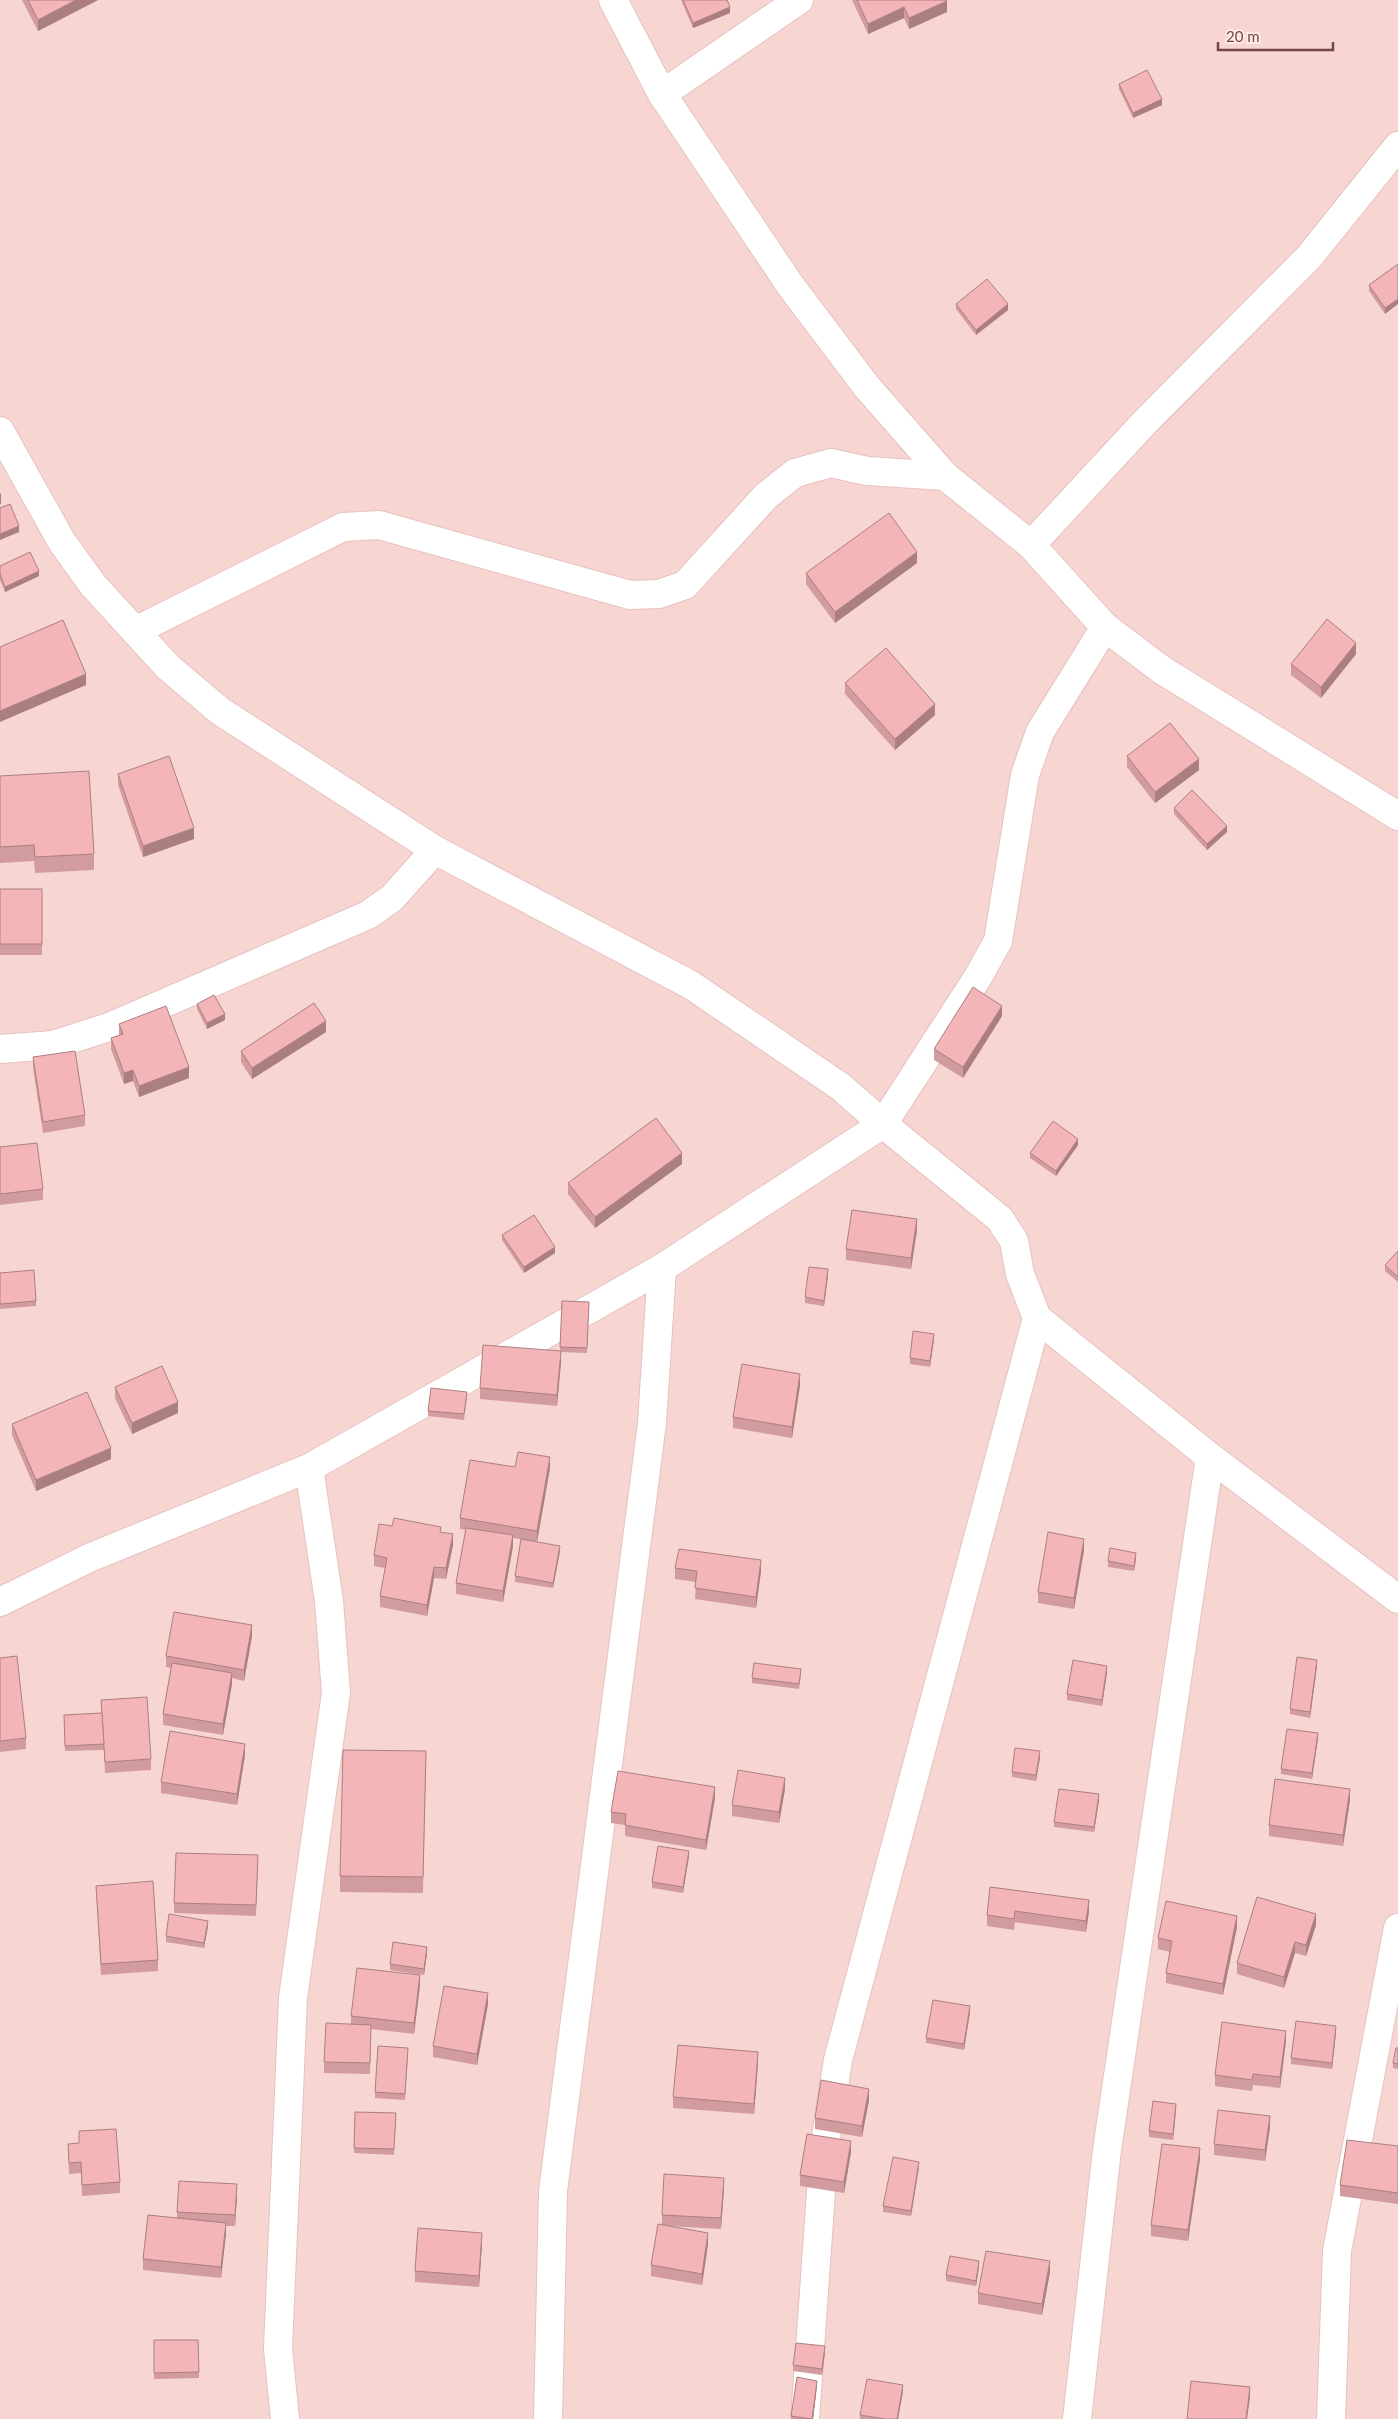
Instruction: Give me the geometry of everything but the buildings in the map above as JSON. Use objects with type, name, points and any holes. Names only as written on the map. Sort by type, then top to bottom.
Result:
[{"type":"street","points":[[613,0],[662,94],[790,285],[867,387],[945,476],[1031,545],[1105,627],[1162,670],[1398,816]]},
{"type":"street","points":[[662,94],[799,0]]},
{"type":"street","points":[[1031,545],[1145,422],[1309,257],[1393,164]]},
{"type":"street","points":[[0,431],[62,542],[93,585],[168,667],[220,711],[435,850],[710,997],[841,1087],[1000,1219],[1014,1242],[1020,1274],[1037,1318],[1210,1457],[1398,1599]]},
{"type":"street","points":[[135,631],[343,527],[379,525],[630,595],[659,594],[686,585],[766,496],[795,474],[831,463],[867,472],[945,476]]},
{"type":"street","points":[[0,1602],[89,1558],[309,1468],[662,1268],[884,1124],[978,977],[998,941],[1025,775],[1040,732],[1105,627]]},
{"type":"street","points":[[0,1049],[53,1045],[109,1027],[368,915],[392,898],[435,850]]},
{"type":"street","points":[[548,2419],[552,2191],[652,1423],[662,1268]]},
{"type":"street","points":[[805,2419],[824,2150],[838,2060],[1037,1318]]},
{"type":"street","points":[[1077,2419],[1107,2150],[1210,1457]]},
{"type":"street","points":[[285,2419],[278,2349],[293,1998],[336,1693],[329,1602],[309,1468]]},
{"type":"street","points":[[1331,2419],[1337,2251],[1398,1928]]},
{"type":"shaded area","points":[[0,0],[1398,0],[1398,2419],[0,2419]]}]
